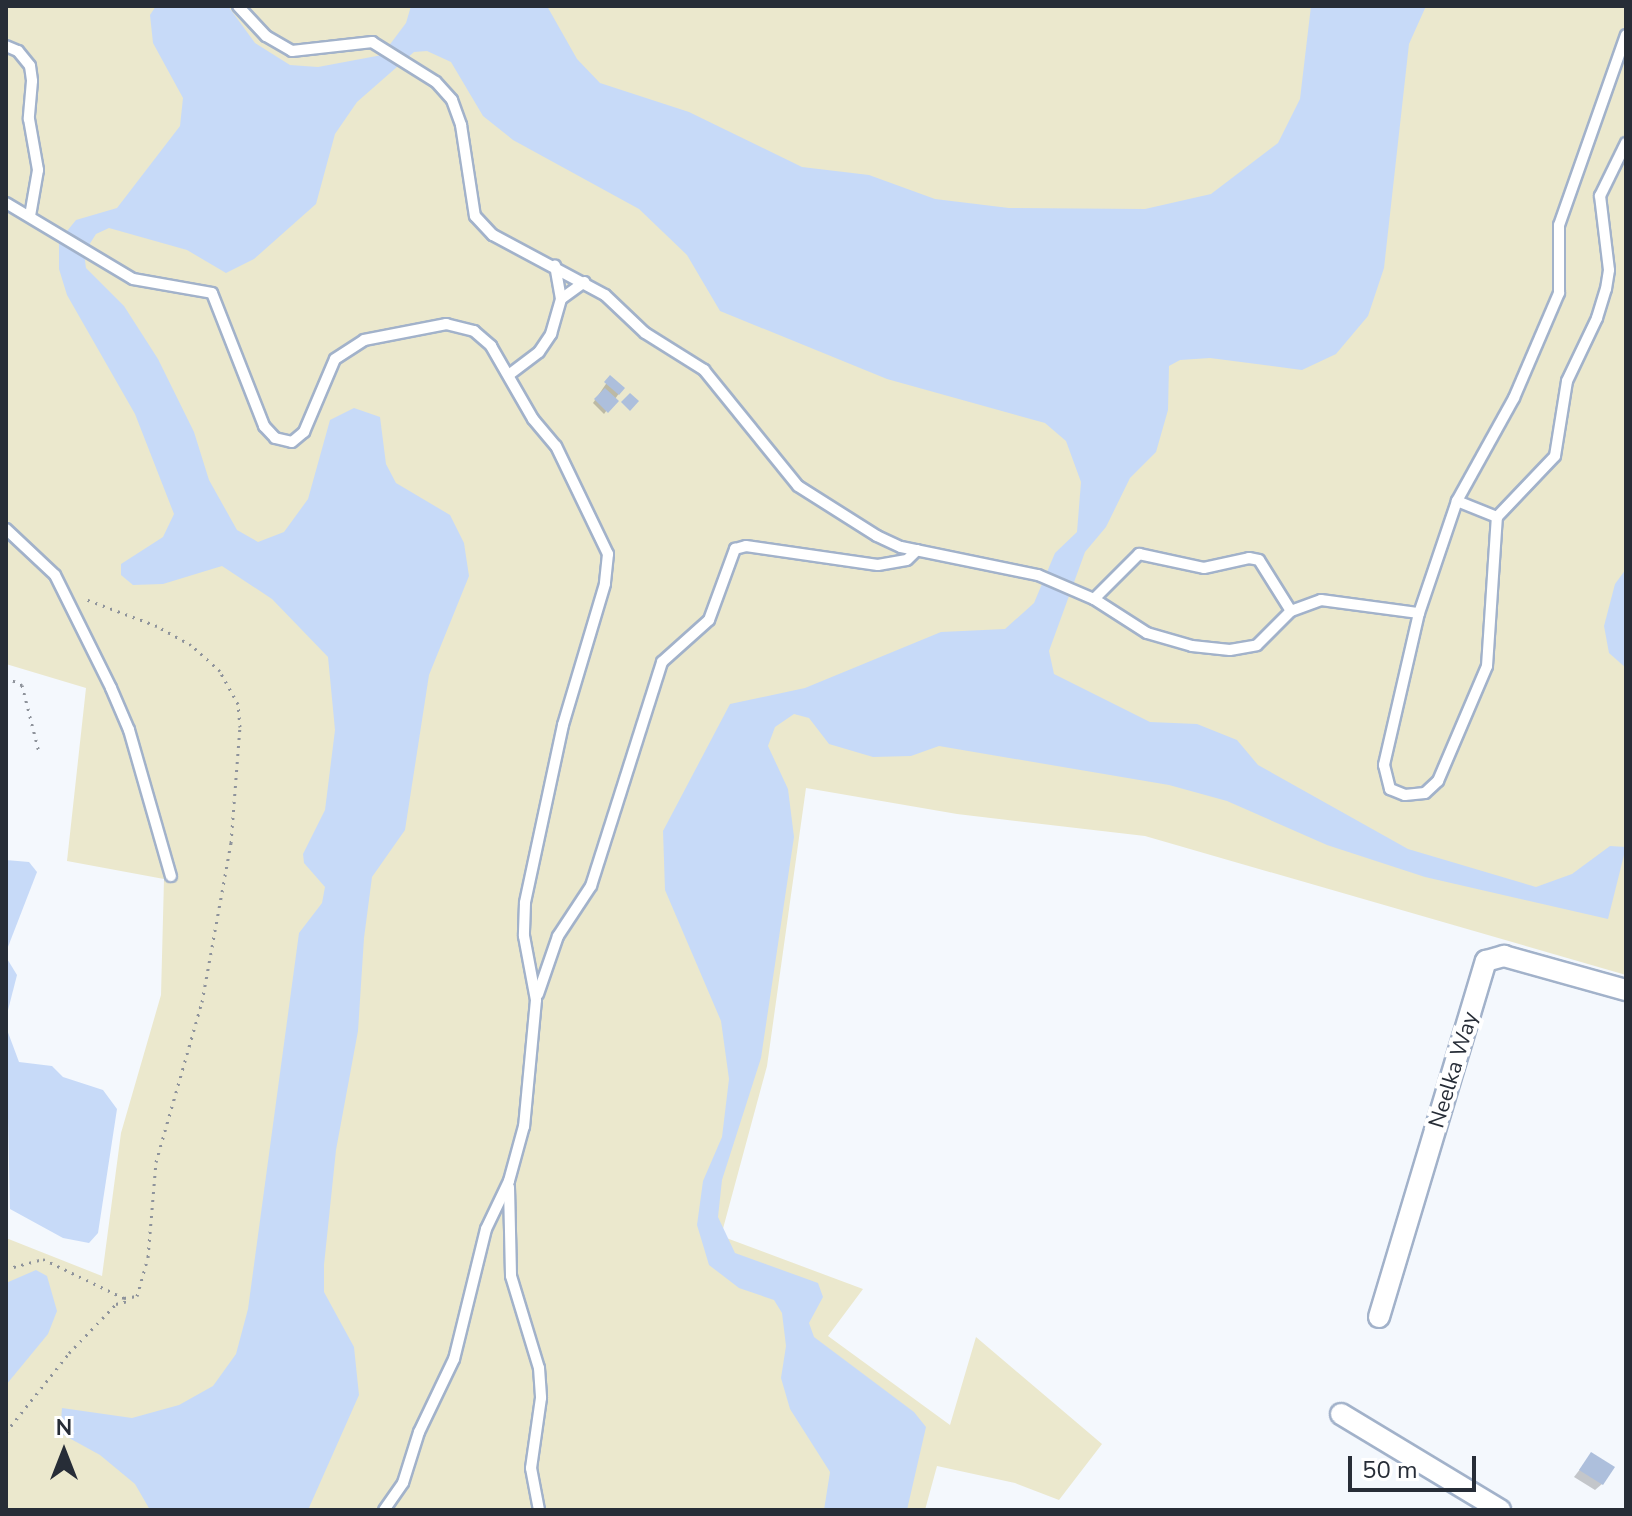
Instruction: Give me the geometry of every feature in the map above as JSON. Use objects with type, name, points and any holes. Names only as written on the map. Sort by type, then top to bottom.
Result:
[{"type":"street","name":"Neelka Way","points":[[1379,1317],[1486,961],[1504,956],[1626,990]]},
{"type":"street","points":[[1341,1414],[1500,1510]]},
{"type":"lane","points":[[238,6],[266,36],[292,51],[363,42],[381,48],[436,82],[452,100],[461,125],[475,216],[516,250],[584,282],[628,312],[645,333],[704,370],[798,486],[877,536],[917,550],[1038,575],[1080,591],[1147,633],[1230,650],[1257,645],[1291,611],[1321,600],[1349,600],[1419,613]]},
{"type":"lane","points":[[1626,35],[1559,225],[1559,293],[1514,398],[1457,501],[1419,613],[1384,765],[1390,789],[1405,795],[1425,793],[1438,781],[1487,666],[1497,517],[1555,456],[1567,381],[1606,289],[1609,270],[1600,196],[1626,143]]},
{"type":"lane","points":[[6,46],[18,51],[30,66],[29,119],[38,170],[30,216]]},
{"type":"lane","points":[[6,203],[64,233],[133,279],[212,293],[264,426],[275,438],[292,442],[304,432],[335,359],[364,340],[393,330],[446,324],[474,331],[510,374],[533,419],[556,446],[608,554],[605,584],[563,725],[529,876],[524,936],[536,1000]]},
{"type":"lane","points":[[510,374],[539,352],[551,334],[561,299],[555,266]]},
{"type":"lane","points":[[561,299],[584,282]]},
{"type":"lane","points":[[1457,501],[1497,517]]},
{"type":"lane","points":[[6,529],[55,575],[129,730],[171,876]]},
{"type":"lane","points":[[384,1510],[403,1483],[419,1432],[454,1359],[486,1229],[509,1181],[524,1126],[536,1000],[558,936],[591,886],[662,662],[709,620],[735,549],[746,546],[878,565],[907,560],[917,550]]},
{"type":"lane","points":[[1094,599],[1139,554],[1204,568],[1249,558],[1259,560],[1291,611]]},
{"type":"lane","points":[[509,1181],[511,1276],[539,1368],[541,1398],[531,1468],[539,1510]]},
{"type":"path","points":[[6,1432],[116,1304],[137,1296],[148,1257],[156,1162],[202,1002],[231,843],[238,704],[220,671],[191,645],[123,609],[84,599],[55,575]]},
{"type":"path","points":[[6,677],[22,685],[39,752]]},
{"type":"path","points":[[6,1269],[43,1259],[131,1300]]},
{"type":"shaded area","points":[[6,6],[1626,6],[1626,975],[1145,836],[957,814],[806,788],[767,1066],[721,1236],[863,1289],[828,1336],[950,1425],[976,1337],[1102,1444],[1059,1500],[1015,1483],[937,1466],[925,1510],[6,1510],[6,1238],[102,1276],[121,1133],[161,995],[164,879],[67,861],[86,688],[6,664]]},
{"type":"water","points":[[156,6],[228,6],[255,43],[290,65],[318,67],[382,55],[406,23],[411,6],[547,6],[577,59],[600,83],[689,112],[802,167],[869,175],[935,199],[1009,208],[1145,209],[1211,194],[1278,143],[1300,99],[1311,6],[1426,6],[1409,44],[1384,268],[1368,316],[1336,354],[1302,370],[1210,358],[1180,360],[1169,366],[1168,410],[1156,452],[1130,478],[1106,527],[1085,552],[1049,651],[1054,674],[1150,722],[1197,724],[1237,740],[1258,765],[1408,849],[1536,887],[1572,874],[1610,846],[1626,847],[1608,919],[1425,877],[1327,845],[1227,801],[1169,785],[939,746],[911,756],[873,757],[829,744],[809,718],[794,714],[775,727],[768,746],[788,789],[794,837],[761,1058],[722,1180],[718,1217],[735,1253],[818,1283],[823,1297],[809,1323],[814,1337],[914,1412],[926,1427],[907,1510],[824,1510],[830,1472],[790,1409],[781,1378],[786,1346],[782,1313],[774,1300],[739,1288],[709,1265],[697,1225],[703,1181],[722,1137],[729,1079],[721,1021],[665,890],[663,831],[730,704],[805,688],[941,632],[1005,629],[1034,603],[1055,553],[1077,532],[1081,482],[1066,441],[1045,423],[887,379],[720,311],[687,255],[639,209],[513,140],[483,116],[451,62],[427,51],[414,52],[357,102],[335,134],[316,204],[254,259],[226,273],[187,250],[109,228],[96,234],[84,253],[86,268],[124,306],[158,359],[194,432],[209,480],[237,530],[258,542],[284,532],[308,499],[330,420],[354,408],[380,417],[386,464],[396,483],[450,515],[464,543],[469,576],[429,675],[405,830],[372,877],[364,938],[358,1031],[336,1150],[324,1265],[324,1292],[354,1347],[359,1395],[308,1510],[150,1510],[135,1484],[100,1455],[60,1433],[62,1408],[132,1418],[179,1405],[213,1386],[236,1354],[248,1309],[299,933],[322,903],[325,887],[304,863],[303,854],[325,810],[335,730],[328,657],[272,599],[222,566],[163,584],[133,585],[121,575],[121,564],[163,537],[174,514],[135,414],[67,295],[59,269],[59,241],[76,220],[117,208],[180,126],[183,98],[153,43],[150,15]]},
{"type":"water","points":[[1626,569],[1626,668],[1609,653],[1604,626],[1615,584]]},
{"type":"water","points":[[6,860],[29,862],[37,872],[6,952]]},
{"type":"water","points":[[6,957],[17,975],[6,1018]]},
{"type":"water","points":[[6,1027],[19,1062],[52,1066],[63,1077],[103,1090],[117,1109],[98,1233],[89,1243],[63,1238],[10,1209]]},
{"type":"water","points":[[36,1270],[47,1276],[57,1311],[48,1334],[6,1385],[6,1283]]},
{"type":"building","points":[[610,375],[625,388],[619,395],[604,382]]},
{"type":"building","points":[[605,388],[619,401],[608,413],[594,399]]},
{"type":"building","points":[[630,393],[639,401],[630,411],[621,402]]},
{"type":"building","points":[[1591,1452],[1615,1467],[1603,1485],[1579,1470]]}]
